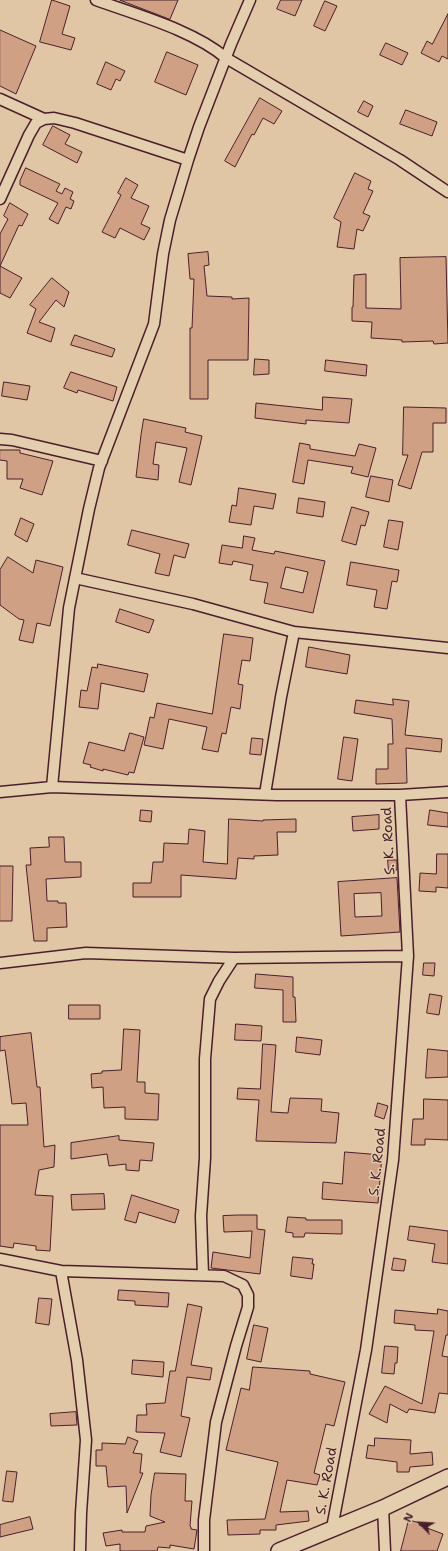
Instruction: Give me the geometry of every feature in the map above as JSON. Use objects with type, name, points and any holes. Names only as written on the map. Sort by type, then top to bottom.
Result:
[{"type":"street","points":[[96,0],[189,35],[216,49],[226,58],[400,160],[448,192]]},
{"type":"street","points":[[52,787],[69,608],[89,509],[102,461],[154,324],[163,254],[170,220],[188,160],[199,127],[250,0]]},
{"type":"street","points":[[0,99],[44,118],[54,118],[76,123],[188,160]]},
{"type":"street","points":[[0,199],[28,135],[36,123],[44,118]]},
{"type":"street","points":[[0,439],[12,440],[102,461]]},
{"type":"street","points":[[75,578],[193,604],[294,632],[448,648]]},
{"type":"street","points":[[265,794],[281,697],[294,632]]},
{"type":"street","points":[[0,792],[52,787],[265,794],[400,795],[448,792]]},
{"type":"street","name":"S. K. Road","points":[[332,1528],[366,1350],[393,1160],[408,956],[400,795]]},
{"type":"street","points":[[0,963],[86,953],[234,958],[408,956]]},
{"type":"street","points":[[203,1276],[201,1216],[205,1151],[205,1059],[210,999],[219,981],[234,958]]},
{"type":"street","points":[[0,1259],[61,1271],[224,1276],[242,1285],[248,1295],[248,1306],[216,1422],[204,1520],[204,1551]]},
{"type":"street","points":[[61,1271],[77,1360],[86,1440],[80,1551]]},
{"type":"street","points":[[279,1551],[383,1508],[448,1477]]},
{"type":"street","points":[[383,1508],[385,1551]]},
{"type":"building","points":[[52,0],[70,6],[62,34],[75,38],[71,50],[40,42]]},
{"type":"building","points":[[120,0],[178,0],[170,19]]},
{"type":"building","points":[[281,0],[302,0],[295,16],[277,9]]},
{"type":"building","points":[[325,1],[337,6],[325,31],[314,26]]},
{"type":"building","points":[[448,14],[448,59],[442,56],[439,62],[421,53],[427,41],[432,44]]},
{"type":"building","points":[[0,30],[36,46],[16,94],[0,86]]},
{"type":"building","points":[[386,43],[408,53],[402,65],[380,55]]},
{"type":"building","points":[[167,52],[198,65],[186,95],[155,82]]},
{"type":"building","points":[[106,62],[125,71],[120,81],[116,79],[111,90],[97,84]]},
{"type":"building","points":[[260,98],[282,111],[274,124],[263,118],[254,135],[252,134],[235,167],[225,161]]},
{"type":"building","points":[[364,101],[373,106],[368,117],[358,112]]},
{"type":"building","points":[[406,110],[437,122],[432,136],[400,124]]},
{"type":"building","points":[[53,126],[70,135],[65,144],[82,152],[77,163],[43,145]]},
{"type":"building","points":[[26,168],[60,184],[56,191],[62,194],[65,188],[73,192],[70,199],[74,201],[71,209],[66,207],[58,224],[49,219],[58,203],[20,185],[20,181]]},
{"type":"building","points":[[355,173],[371,181],[368,189],[373,191],[363,213],[370,216],[363,231],[357,229],[354,249],[337,247],[341,222],[334,218]]},
{"type":"building","points":[[126,178],[138,185],[131,198],[149,206],[141,224],[150,228],[144,240],[120,228],[115,238],[102,232],[121,195],[118,193]]},
{"type":"building","points":[[10,203],[28,214],[22,226],[19,225],[0,266],[0,234],[8,219],[4,216]]},
{"type":"building","points":[[208,252],[209,265],[204,266],[207,296],[232,297],[232,299],[249,298],[248,360],[208,360],[208,399],[190,399],[190,328],[192,328],[194,279],[190,279],[188,254]]},
{"type":"building","points":[[446,257],[448,343],[434,344],[433,341],[402,342],[402,340],[371,338],[372,322],[352,321],[354,275],[366,274],[366,308],[401,309],[400,258]]},
{"type":"building","points":[[0,266],[22,278],[10,298],[0,293]]},
{"type":"building","points":[[52,278],[69,292],[64,307],[56,300],[39,322],[55,328],[51,342],[27,333],[36,309],[30,305]]},
{"type":"building","points":[[75,335],[115,349],[112,357],[71,345]]},
{"type":"building","points":[[255,359],[269,360],[269,374],[254,375]]},
{"type":"building","points":[[326,360],[367,365],[366,376],[325,371]]},
{"type":"building","points":[[71,372],[117,387],[113,401],[78,390],[77,393],[64,388]]},
{"type":"building","points":[[4,382],[30,386],[27,400],[2,396]]},
{"type":"building","points":[[323,397],[352,399],[349,423],[306,420],[306,424],[255,418],[256,403],[322,410]]},
{"type":"building","points":[[404,407],[446,408],[446,423],[433,423],[433,452],[422,452],[411,489],[398,485],[408,455],[403,455]]},
{"type":"building","points":[[144,419],[186,428],[185,432],[202,436],[191,485],[179,482],[187,448],[156,442],[153,464],[159,465],[158,480],[136,477]]},
{"type":"building","points":[[300,443],[310,445],[310,449],[355,456],[359,444],[376,448],[368,477],[351,473],[353,467],[308,460],[304,484],[293,482]]},
{"type":"building","points":[[0,450],[20,450],[20,453],[53,461],[42,495],[20,488],[23,479],[7,479],[7,461],[0,460]]},
{"type":"building","points":[[371,476],[393,480],[389,502],[366,497]]},
{"type":"building","points":[[239,488],[276,494],[273,509],[254,506],[251,525],[229,522],[232,505],[236,506]]},
{"type":"building","points":[[299,498],[325,502],[323,517],[297,513]]},
{"type":"building","points":[[352,507],[369,512],[365,526],[361,525],[356,545],[342,541]]},
{"type":"building","points":[[21,518],[34,524],[27,542],[15,535]]},
{"type":"building","points":[[389,520],[403,522],[398,550],[384,547]]},
{"type":"building","points":[[132,530],[189,544],[185,558],[174,555],[169,576],[155,573],[160,554],[128,545]]},
{"type":"building","points":[[244,536],[255,538],[252,550],[274,554],[275,551],[325,561],[313,613],[264,603],[268,583],[250,580],[253,565],[233,561],[232,565],[219,563],[222,545],[242,548]],"holes":[[[286,567],[308,572],[303,593],[281,588]]]},
{"type":"building","points":[[8,557],[33,573],[36,560],[63,567],[50,626],[37,623],[33,643],[19,640],[24,620],[19,619],[0,605],[0,570]]},
{"type":"building","points":[[351,562],[399,570],[397,582],[392,581],[387,609],[374,607],[377,590],[347,585]]},
{"type":"building","points":[[120,609],[154,620],[149,633],[116,622]]},
{"type":"building","points":[[224,634],[253,638],[250,661],[242,660],[238,684],[243,685],[240,709],[231,707],[226,734],[222,733],[218,752],[202,749],[207,727],[169,719],[163,749],[144,745],[150,717],[154,718],[157,703],[212,714]]},
{"type":"building","points":[[309,647],[350,655],[347,674],[306,667]]},
{"type":"building","points":[[98,664],[148,674],[144,692],[101,683],[98,709],[79,707],[81,690],[87,691],[92,667],[97,668]]},
{"type":"building","points":[[393,699],[409,701],[405,735],[442,739],[441,752],[406,748],[407,783],[376,784],[376,769],[388,769],[388,744],[393,744],[392,719],[354,713],[356,700],[393,705]]},
{"type":"building","points":[[130,733],[144,737],[134,773],[129,772],[128,775],[103,769],[103,771],[83,763],[89,742],[124,751]]},
{"type":"building","points":[[344,737],[358,739],[352,781],[338,779]]},
{"type":"building","points":[[252,738],[263,739],[261,755],[250,754]]},
{"type":"building","points":[[141,810],[152,811],[151,822],[140,821]]},
{"type":"building","points":[[430,810],[448,813],[448,827],[428,825]]},
{"type":"building","points":[[379,815],[379,829],[353,831],[352,817]]},
{"type":"building","points":[[229,819],[263,821],[296,819],[296,832],[277,832],[278,855],[254,856],[254,859],[238,858],[236,879],[181,875],[181,897],[133,897],[133,883],[151,883],[153,862],[163,862],[164,843],[188,844],[189,829],[205,831],[203,862],[227,864]]},
{"type":"building","points":[[49,837],[64,837],[65,862],[81,862],[81,877],[46,879],[47,901],[66,903],[67,927],[47,928],[47,941],[34,941],[26,865],[31,865],[30,848],[49,847]]},
{"type":"building","points":[[437,854],[448,854],[448,888],[436,887],[436,892],[419,891],[420,873],[436,874]]},
{"type":"building","points":[[388,860],[397,860],[397,870],[389,871]]},
{"type":"building","points":[[0,866],[13,866],[12,921],[0,921]]},
{"type":"building","points":[[397,878],[400,932],[341,936],[338,882]],"holes":[[[381,893],[382,916],[355,917],[354,894]]]},
{"type":"building","points":[[424,963],[435,963],[434,976],[423,975]]},
{"type":"building","points":[[256,974],[293,977],[293,997],[295,997],[296,1022],[283,1022],[283,990],[255,988]]},
{"type":"building","points":[[430,994],[442,996],[439,1015],[427,1013]]},
{"type":"building","points":[[69,1005],[100,1005],[100,1019],[69,1019]]},
{"type":"building","points":[[236,1024],[262,1026],[261,1041],[235,1040]]},
{"type":"building","points":[[124,1029],[140,1030],[137,1082],[145,1082],[145,1093],[159,1094],[158,1120],[125,1119],[125,1107],[104,1108],[103,1087],[92,1088],[91,1074],[102,1073],[102,1071],[121,1070]]},
{"type":"building","points":[[31,1033],[37,1087],[40,1087],[44,1147],[55,1145],[54,1167],[39,1170],[35,1195],[53,1196],[50,1251],[36,1250],[36,1246],[14,1243],[13,1248],[0,1246],[0,1125],[28,1125],[26,1103],[12,1104],[5,1050],[0,1051],[0,1037]]},
{"type":"building","points":[[297,1037],[322,1040],[320,1055],[296,1052]]},
{"type":"building","points":[[263,1044],[276,1045],[271,1112],[288,1113],[290,1098],[322,1099],[321,1111],[339,1113],[336,1143],[256,1141],[259,1100],[237,1099],[238,1088],[260,1089]]},
{"type":"building","points":[[428,1049],[448,1051],[448,1077],[426,1078]]},
{"type":"building","points":[[424,1099],[448,1100],[448,1140],[425,1139],[425,1145],[411,1145],[413,1119],[423,1119]]},
{"type":"building","points":[[378,1103],[388,1106],[384,1119],[375,1116]]},
{"type":"building","points":[[119,1136],[119,1140],[154,1143],[152,1161],[140,1160],[139,1171],[126,1170],[126,1164],[109,1166],[107,1154],[71,1159],[71,1143]]},
{"type":"building","points":[[345,1152],[382,1155],[378,1203],[322,1199],[323,1182],[342,1184]]},
{"type":"building","points":[[104,1194],[105,1209],[72,1210],[71,1195]]},
{"type":"building","points":[[132,1195],[179,1210],[175,1223],[139,1212],[136,1223],[125,1220]]},
{"type":"building","points":[[257,1215],[257,1229],[265,1230],[260,1274],[211,1268],[213,1252],[250,1258],[252,1231],[224,1232],[223,1216]]},
{"type":"building","points":[[288,1217],[306,1218],[306,1220],[342,1220],[342,1234],[305,1233],[304,1237],[293,1237],[293,1233],[286,1232]]},
{"type":"building","points":[[410,1226],[448,1231],[448,1264],[432,1262],[435,1244],[408,1240]]},
{"type":"building","points":[[293,1257],[313,1259],[312,1264],[314,1264],[312,1279],[291,1276]]},
{"type":"building","points":[[394,1258],[406,1260],[404,1271],[392,1270]]},
{"type":"building","points":[[119,1290],[169,1293],[168,1307],[135,1305],[135,1301],[118,1300]]},
{"type":"building","points":[[39,1298],[52,1299],[49,1325],[36,1323]]},
{"type":"building","points":[[188,1304],[202,1307],[191,1365],[212,1368],[210,1380],[187,1377],[181,1416],[190,1418],[181,1457],[160,1452],[165,1433],[136,1432],[137,1415],[147,1415],[146,1404],[165,1403],[170,1371],[175,1371]]},
{"type":"building","points":[[438,1309],[448,1311],[448,1335],[446,1335],[442,1356],[448,1357],[448,1394],[439,1393],[435,1413],[409,1409],[407,1413],[390,1404],[387,1423],[369,1414],[385,1386],[422,1404],[434,1331],[415,1330],[415,1325],[394,1323],[395,1310],[437,1314]]},
{"type":"building","points":[[254,1325],[268,1328],[261,1362],[247,1359]]},
{"type":"building","points":[[385,1346],[398,1347],[397,1363],[395,1363],[394,1374],[382,1373]]},
{"type":"building","points":[[133,1360],[164,1362],[163,1377],[132,1374]]},
{"type":"building","points":[[253,1367],[310,1371],[310,1374],[345,1382],[334,1426],[326,1424],[314,1473],[320,1475],[317,1485],[287,1480],[280,1512],[308,1511],[309,1521],[276,1525],[276,1530],[260,1530],[260,1534],[228,1535],[227,1520],[265,1519],[278,1462],[226,1450],[241,1388],[249,1390]]},
{"type":"building","points":[[76,1412],[77,1425],[51,1426],[50,1414]]},
{"type":"building","points":[[128,1437],[138,1441],[133,1453],[142,1454],[140,1473],[143,1473],[127,1513],[126,1486],[108,1487],[106,1466],[96,1466],[96,1450],[102,1450],[102,1443],[125,1444]]},
{"type":"building","points":[[375,1438],[411,1440],[410,1454],[432,1452],[433,1465],[410,1467],[409,1472],[397,1472],[397,1462],[366,1458],[368,1445],[374,1446]]},
{"type":"building","points":[[7,1471],[17,1472],[13,1502],[3,1501]]},
{"type":"building","points":[[155,1473],[186,1474],[185,1501],[192,1501],[190,1526],[191,1529],[197,1530],[194,1549],[170,1545],[170,1548],[158,1547],[157,1551],[120,1551],[120,1544],[106,1546],[103,1533],[122,1530],[122,1532],[145,1532],[146,1526],[165,1522],[150,1516],[151,1495]]},
{"type":"building","points":[[30,1517],[33,1529],[0,1537],[0,1525]]},
{"type":"building","points":[[409,1520],[420,1523],[419,1525],[443,1534],[437,1551],[401,1551]]}]
